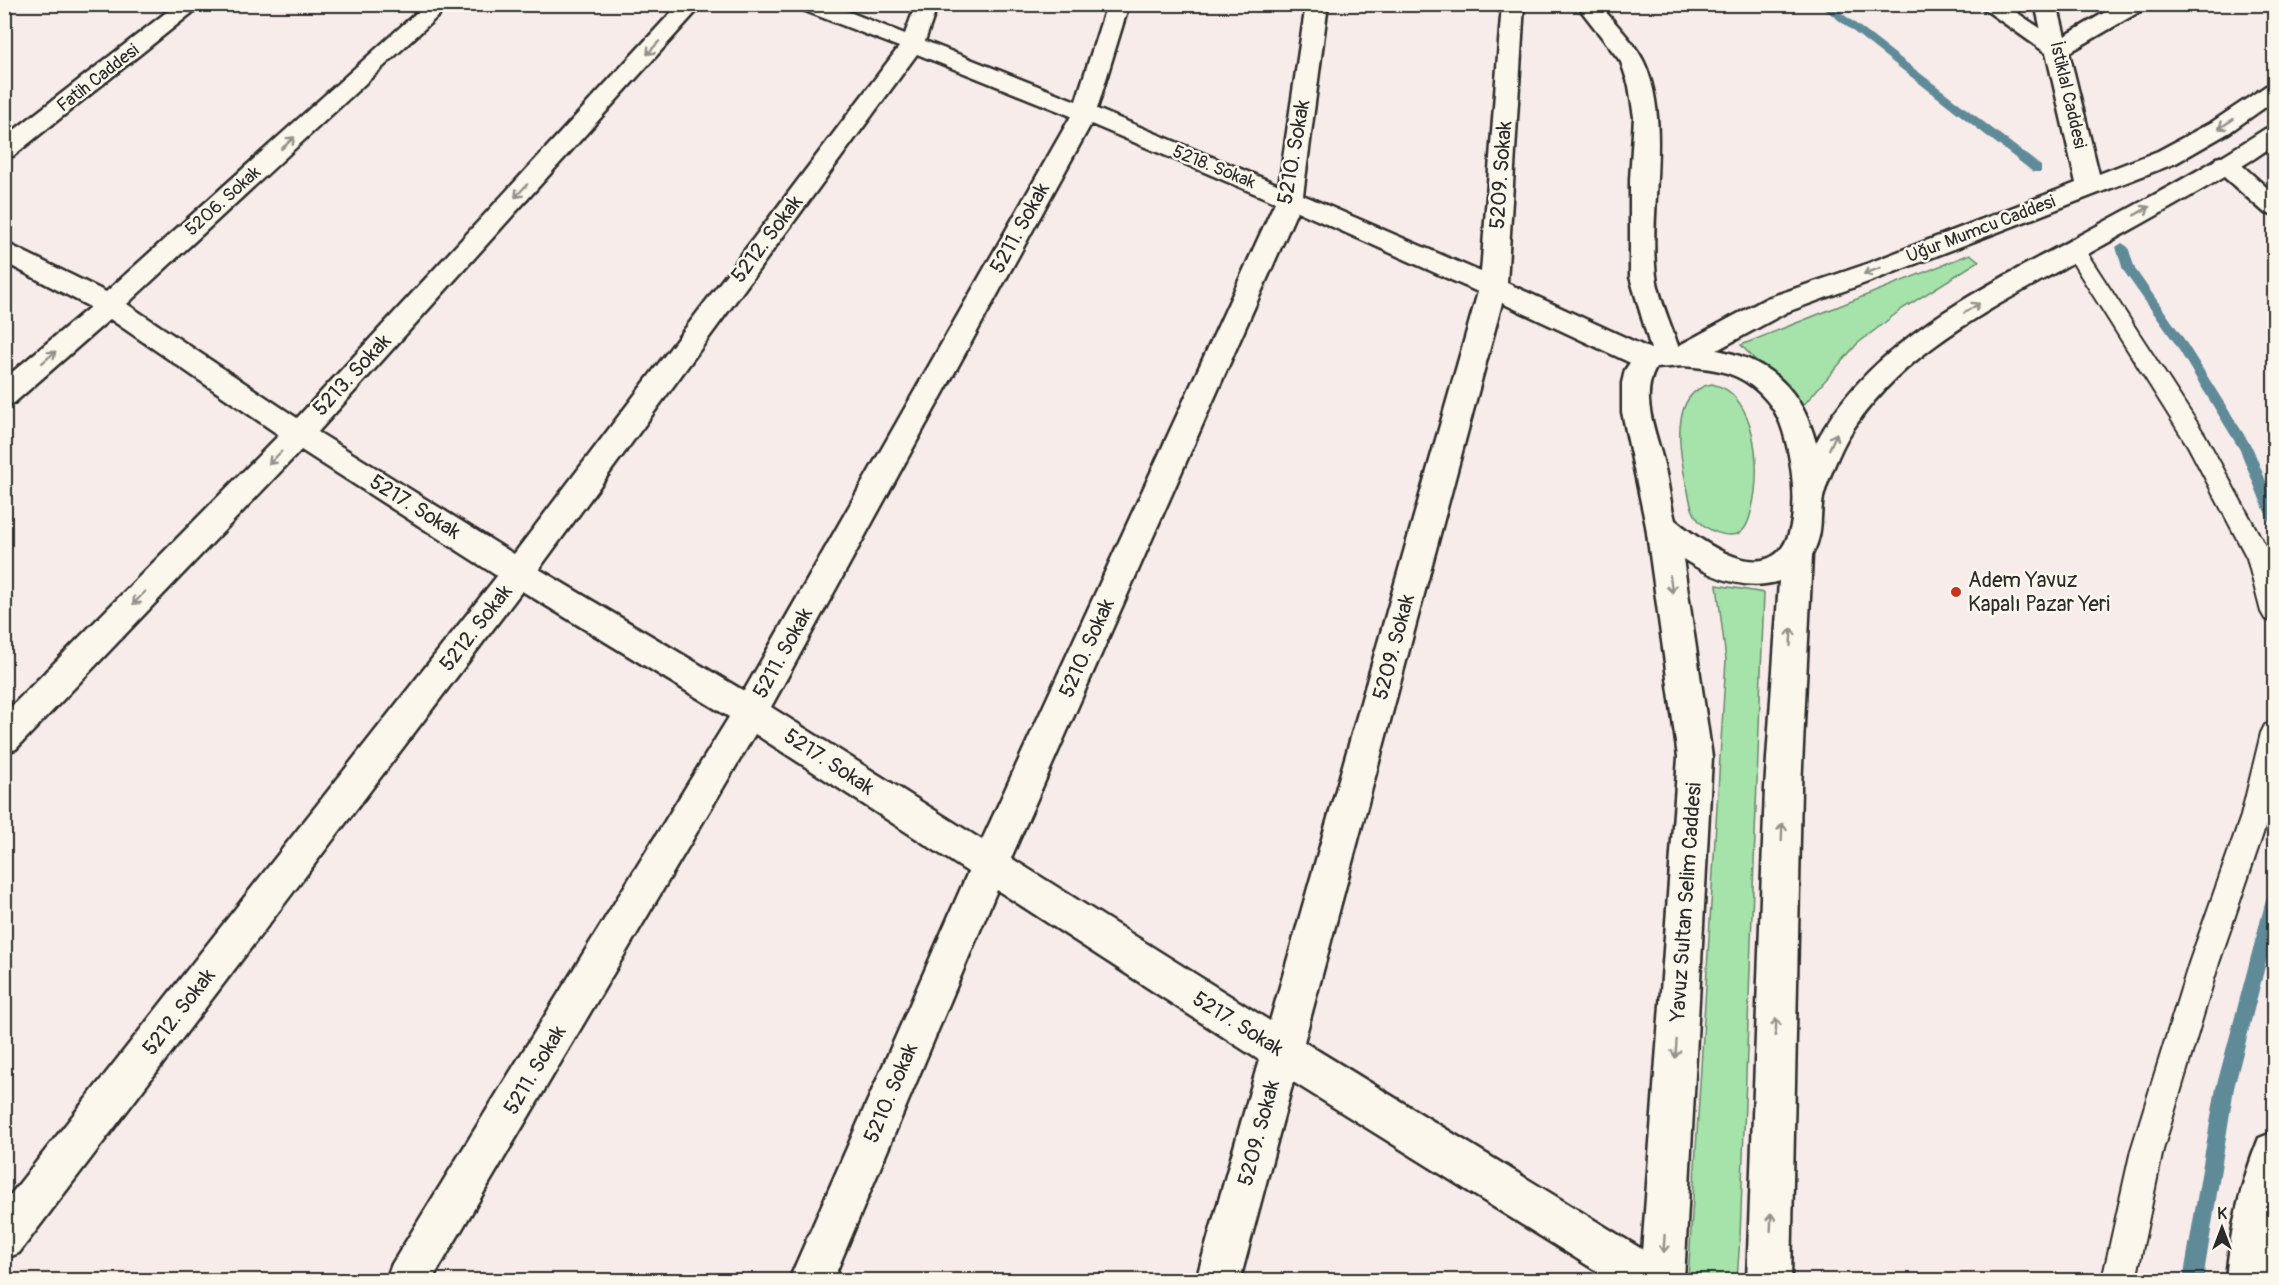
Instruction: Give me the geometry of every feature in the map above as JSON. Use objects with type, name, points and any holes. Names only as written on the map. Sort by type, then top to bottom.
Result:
[{"type":"street","name":"Fatih Caddesi","points":[[4,151],[192,4]]},
{"type":"street","name":"5206. Sokak","points":[[4,396],[109,305],[441,4]]},
{"type":"street","name":"5213. Sokak","points":[[4,738],[299,434],[692,4]]},
{"type":"street","name":"5218. Sokak","points":[[808,4],[913,44],[1290,198],[1493,287],[1666,358]]},
{"type":"street","name":"5212. Sokak","points":[[4,1238],[518,573],[913,44],[927,4]]},
{"type":"street","name":"5211. Sokak","points":[[408,1281],[750,712],[1084,114],[1118,4]]},
{"type":"street","name":"5210. Sokak","points":[[811,1281],[989,865],[1290,198],[1317,4]]},
{"type":"street","name":"5209. Sokak","points":[[1218,1281],[1493,287],[1513,4]]},
{"type":"street","points":[[1587,4],[1632,61],[1641,86],[1646,117],[1643,179],[1643,277],[1666,358],[1712,358],[1739,366],[1761,378],[1774,390],[1794,418],[1803,449],[1809,494],[1804,532],[1796,555],[1783,788],[1769,1281]]},
{"type":"street","points":[[1988,4],[2057,50],[2136,4]]},
{"type":"street","name":"İstiklal Caddesi","points":[[2046,4],[2089,186]]},
{"type":"street","name":"Uğur Mumcu Caddesi","points":[[1666,358],[1777,305],[2167,157],[2193,144],[2274,91]]},
{"type":"street","points":[[1809,494],[1835,434],[1854,408],[1884,375],[1919,345],[1971,308],[2226,164],[2274,134]]},
{"type":"street","points":[[2226,164],[2274,207]]},
{"type":"street","name":"5217. Sokak","points":[[4,251],[109,305],[299,434],[518,573],[750,712],[1282,1052],[1650,1281]]},
{"type":"street","name":"Yavuz Sultan Selim Caddesi","points":[[1662,1281],[1695,757],[1662,526],[1636,406],[1635,385],[1639,369],[1666,358]]},
{"type":"street","points":[[1662,526],[1691,550],[1716,564],[1741,572],[1763,572],[1782,567],[1796,555]]},
{"type":"street","points":[[2248,1281],[2257,1209],[2274,1153]]},
{"type":"lane","points":[[2074,249],[2197,441],[2259,558],[2274,612]]},
{"type":"lane","points":[[2119,1281],[2147,1150],[2204,963],[2255,816],[2274,733]]},
{"type":"green space","points":[[1970,254],[1979,261],[1902,309],[1857,344],[1801,408],[1741,345]]},
{"type":"green space","points":[[1712,384],[1727,390],[1741,405],[1748,419],[1755,450],[1756,483],[1750,515],[1743,530],[1732,535],[1711,530],[1694,514],[1682,459],[1680,427],[1682,412],[1688,399],[1698,389]]},
{"type":"green space","points":[[1717,585],[1764,593],[1740,1237],[1737,1280],[1688,1280],[1726,660]]},
{"type":"waterway","points":[[1823,4],[2037,169]]},
{"type":"waterway","points":[[2122,247],[2129,270],[2178,339],[2246,449],[2274,517]]},
{"type":"waterway","points":[[2193,1280],[2225,1088],[2274,900]]},
{"type":"place","name":"Adem Yavuz Kapalı Pazar Yeri","points":[[1956,592]]}]
